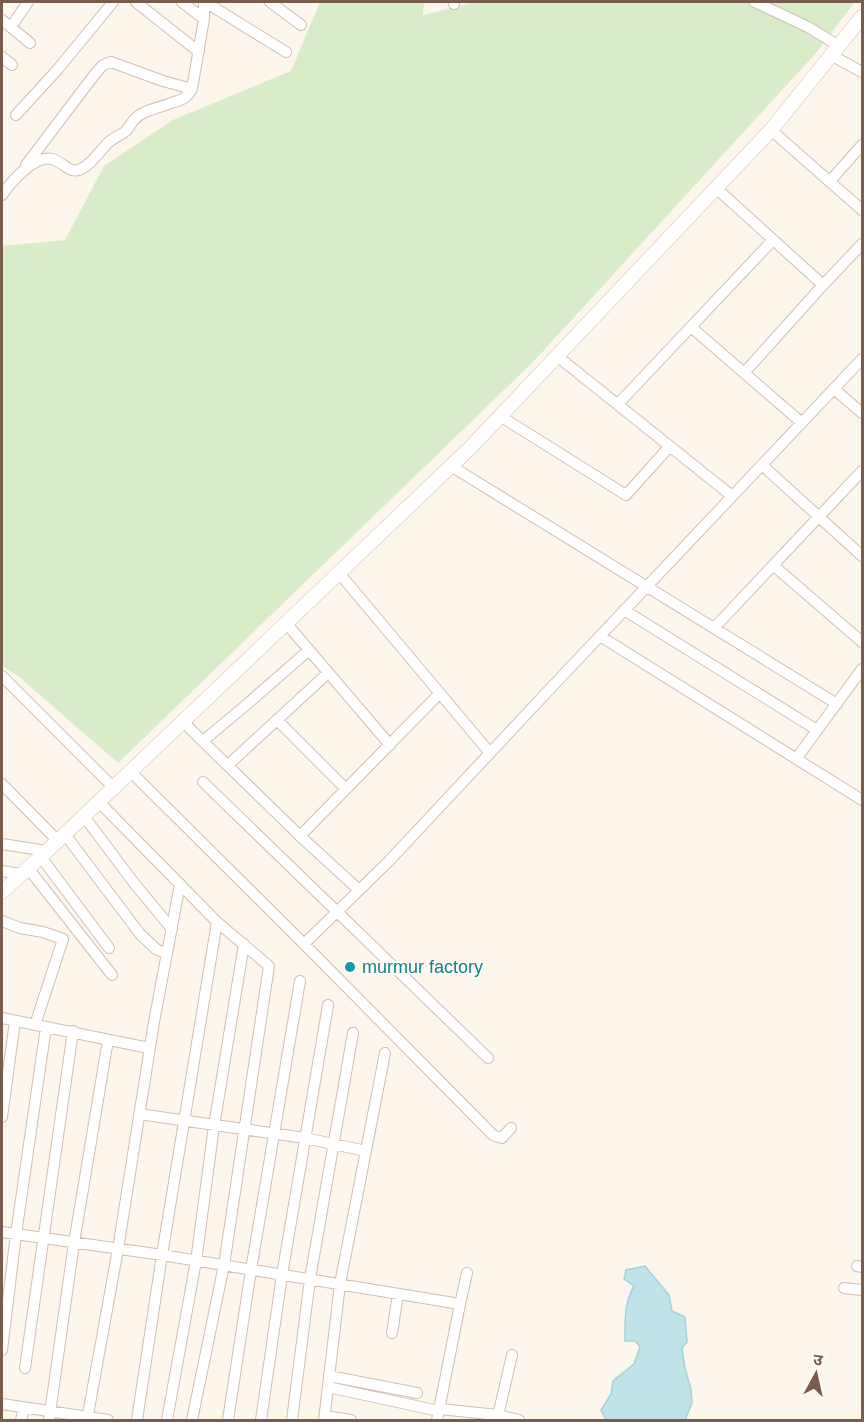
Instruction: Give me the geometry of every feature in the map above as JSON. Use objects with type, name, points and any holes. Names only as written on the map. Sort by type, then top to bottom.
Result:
[{"type":"street","points":[[28,2],[6,24],[30,43]]},
{"type":"street","points":[[16,116],[113,2]]},
{"type":"street","points":[[136,2],[199,52]]},
{"type":"street","points":[[182,2],[204,19]]},
{"type":"street","points":[[19,175],[37,161],[50,158],[67,168],[76,171],[82,169],[111,140],[128,130],[134,118],[149,110],[186,98],[192,89],[205,2],[286,52]]},
{"type":"street","points":[[270,2],[301,25]]},
{"type":"street","points":[[755,2],[808,27],[862,72]]},
{"type":"street","points":[[2,892],[451,466],[771,130],[862,17]]},
{"type":"street","points":[[2,57],[12,65]]},
{"type":"street","points":[[2,195],[103,65],[111,62],[192,89]]},
{"type":"street","points":[[771,130],[862,210]]},
{"type":"street","points":[[830,181],[862,145]]},
{"type":"street","points":[[716,188],[823,285]]},
{"type":"street","points":[[618,405],[773,240]]},
{"type":"street","points":[[744,373],[862,244]]},
{"type":"street","points":[[691,327],[802,423]]},
{"type":"street","points":[[557,356],[732,496]]},
{"type":"street","points":[[304,944],[389,861],[862,359]]},
{"type":"street","points":[[834,389],[862,413]]},
{"type":"street","points":[[500,416],[626,495],[670,446]]},
{"type":"street","points":[[762,465],[862,556]]},
{"type":"street","points":[[451,466],[837,704]]},
{"type":"street","points":[[714,628],[862,471]]},
{"type":"street","points":[[774,566],[862,642]]},
{"type":"street","points":[[339,573],[490,753]]},
{"type":"street","points":[[624,610],[817,730]]},
{"type":"street","points":[[286,623],[390,745]]},
{"type":"street","points":[[600,636],[862,800]]},
{"type":"street","points":[[203,741],[309,650]]},
{"type":"street","points":[[796,759],[862,669]]},
{"type":"street","points":[[228,765],[328,673]]},
{"type":"street","points":[[2,676],[112,787]]},
{"type":"street","points":[[300,836],[440,693]]},
{"type":"street","points":[[277,720],[346,789]]},
{"type":"street","points":[[182,721],[359,890]]},
{"type":"street","points":[[130,771],[493,1135],[502,1138],[511,1128]]},
{"type":"street","points":[[203,782],[488,1058]]},
{"type":"street","points":[[2,784],[61,837],[140,934],[156,949],[167,954]]},
{"type":"street","points":[[98,801],[217,922],[269,966],[224,1265],[192,1420]]},
{"type":"street","points":[[83,815],[172,929]]},
{"type":"street","points":[[2,844],[44,854],[109,948]]},
{"type":"street","points":[[2,871],[24,871],[112,975]]},
{"type":"street","points":[[87,1419],[118,1250],[149,1048],[180,885]]},
{"type":"street","points":[[2,921],[63,939],[41,1026],[2,1350]]},
{"type":"street","points":[[137,1420],[217,922]]},
{"type":"street","points":[[167,1420],[196,1261],[214,1126],[244,944]]},
{"type":"street","points":[[228,1420],[300,981]]},
{"type":"street","points":[[261,1420],[282,1275],[328,1005]]},
{"type":"street","points":[[2,1018],[149,1048]]},
{"type":"street","points":[[2,1117],[15,1021]]},
{"type":"street","points":[[25,1368],[73,1032]]},
{"type":"street","points":[[292,1420],[310,1279],[353,1033]]},
{"type":"street","points":[[49,1416],[74,1243],[108,1040]]},
{"type":"street","points":[[351,1420],[324,1418],[340,1284],[385,1053]]},
{"type":"street","points":[[139,1114],[305,1138],[366,1151]]},
{"type":"street","points":[[2,1232],[224,1265],[460,1304]]},
{"type":"street","points":[[439,1413],[467,1273]]},
{"type":"street","points":[[844,1288],[862,1290]]},
{"type":"street","points":[[392,1333],[398,1294]]},
{"type":"street","points":[[497,1418],[512,1355]]},
{"type":"street","points":[[329,1382],[417,1393]]},
{"type":"street","points":[[329,1382],[439,1413],[518,1420]]},
{"type":"street","points":[[2,1404],[49,1416],[108,1420]]},
{"type":"street","points":[[21,1420],[24,1408]]},
{"type":"green space","points":[[320,2],[424,2],[423,15],[475,2],[855,2],[816,53],[534,361],[118,763],[18,676],[2,666],[2,246],[65,240],[104,166],[173,120],[291,71]]},
{"type":"water","points":[[645,1266],[669,1295],[672,1311],[685,1317],[687,1342],[682,1348],[692,1403],[685,1420],[606,1420],[601,1410],[611,1394],[613,1381],[634,1364],[640,1347],[635,1341],[625,1341],[627,1306],[634,1286],[624,1279],[626,1270]]},
{"type":"place","name":"murmur factory","points":[[350,967]]}]
